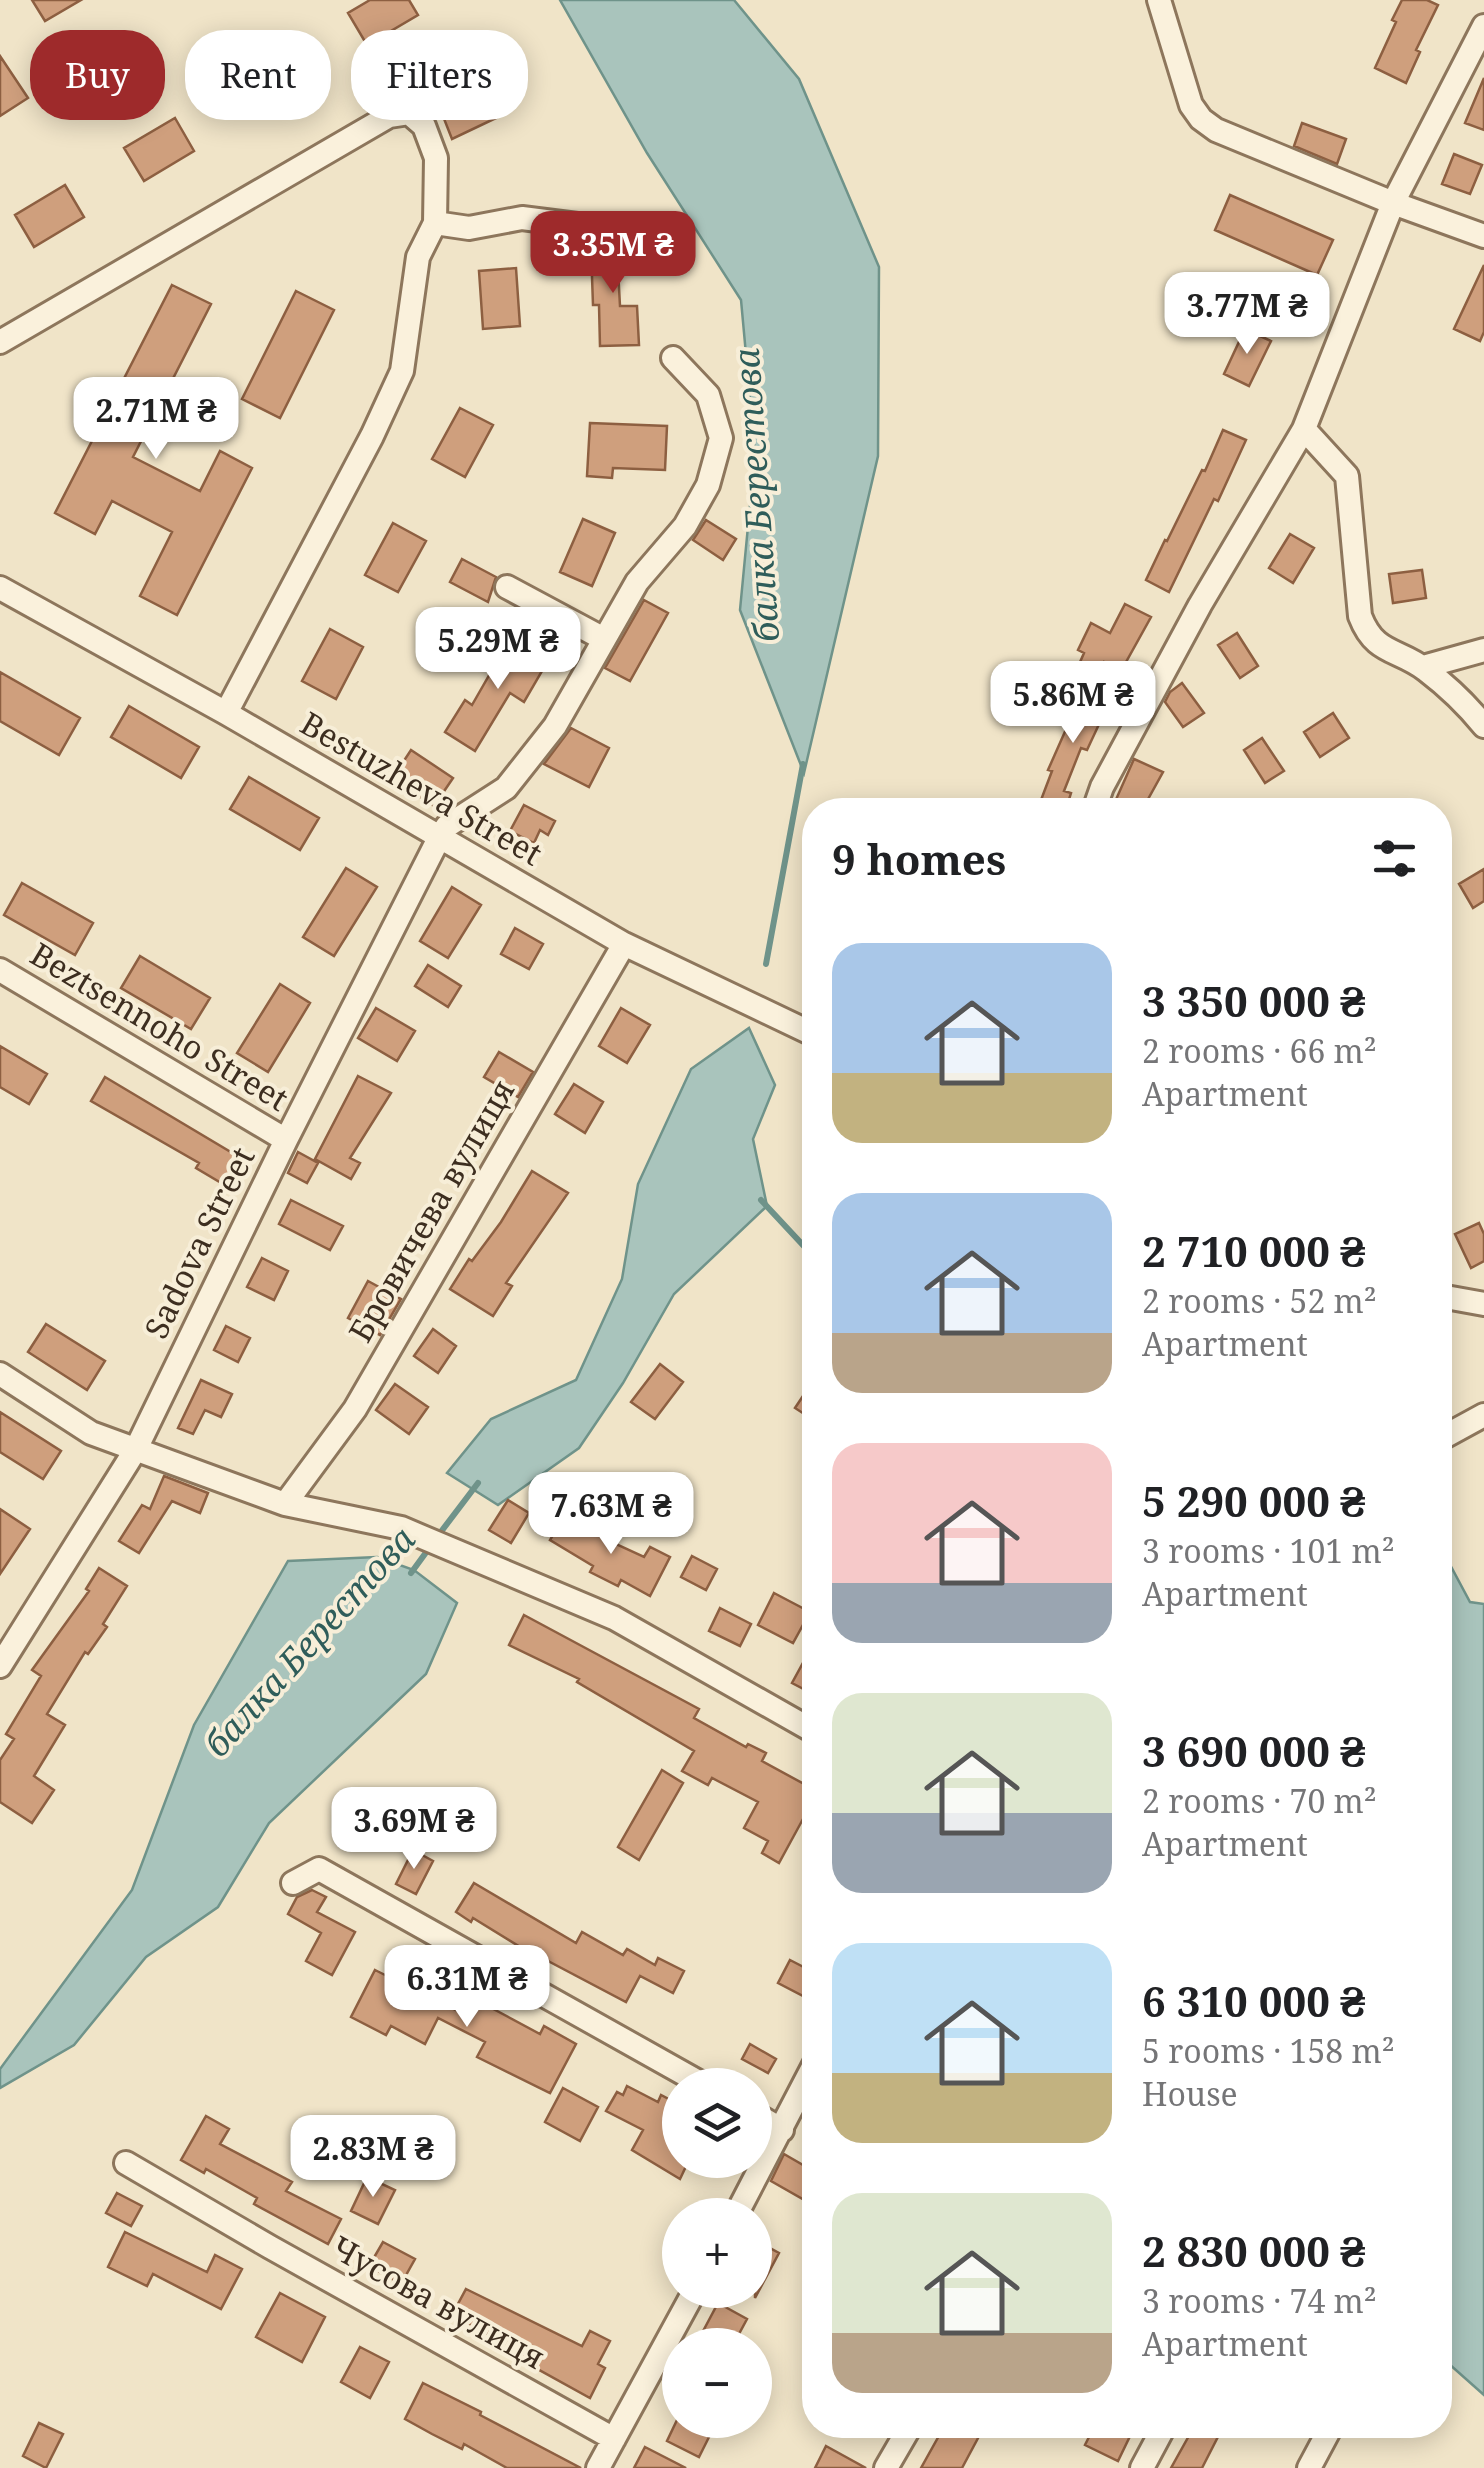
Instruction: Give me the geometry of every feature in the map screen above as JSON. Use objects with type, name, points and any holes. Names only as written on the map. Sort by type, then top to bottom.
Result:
[{"type":"street","points":[[1159,0],[1191,104],[1201,119],[1216,130],[1392,203],[1484,236]]},
{"type":"street","points":[[1098,798],[1200,605],[1304,428],[1392,203],[1484,26]]},
{"type":"street","points":[[0,342],[389,116],[410,113],[424,126],[436,158],[434,223],[418,256],[402,372],[226,713]]},
{"type":"street","points":[[434,223],[469,228],[522,218],[585,226]]},
{"type":"street","points":[[439,838],[447,826],[506,788],[555,726],[637,582],[685,526],[708,485],[721,438],[708,395],[673,358]]},
{"type":"street","points":[[1304,428],[1347,476],[1360,616],[1367,634],[1378,646],[1423,667],[1484,726]]},
{"type":"street","points":[[507,586],[604,639]]},
{"type":"street","name":"Bestuzheva Street","points":[[0,588],[226,713],[624,944],[802,1029]]},
{"type":"street","points":[[1423,667],[1484,650]]},
{"type":"street","name":"Sadova Street","points":[[0,1666],[136,1449],[439,838]]},
{"type":"street","name":"Бровичева вулиця","points":[[285,1504],[355,1408],[624,944]]},
{"type":"street","name":"Beztsennoho Street","points":[[0,970],[286,1140]]},
{"type":"street","points":[[1452,1298],[1484,1304]]},
{"type":"street","points":[[0,1374],[91,1433],[285,1504],[400,1528],[614,1618],[802,1725]]},
{"type":"street","points":[[1452,1433],[1484,1416]]},
{"type":"street","points":[[293,1883],[319,1868],[674,2068]]},
{"type":"street","points":[[745,2198],[802,2089]]},
{"type":"street","points":[[772,2124],[782,2130]]},
{"type":"street","name":"Чусова вулиця","points":[[126,2163],[270,2248],[614,2439]]},
{"type":"street","points":[[598,2468],[686,2308]]},
{"type":"street","points":[[886,2468],[903,2438]]},
{"type":"street","points":[[1142,2468],[1158,2438]]},
{"type":"street","points":[[1309,2468],[1325,2438]]},
{"type":"water","points":[[560,0],[734,0],[799,79],[879,267],[878,456],[804,773],[740,610],[755,453],[741,300],[647,153]]},
{"type":"water","points":[[749,1028],[775,1085],[753,1139],[767,1206],[674,1294],[623,1383],[579,1448],[498,1505],[447,1473],[491,1419],[576,1380],[622,1279],[638,1184],[691,1069]]},
{"type":"water","points":[[377,1557],[414,1570],[457,1603],[426,1674],[269,1823],[218,1907],[146,1957],[74,2045],[0,2088],[0,2069],[132,1890],[194,1725],[288,1561]]},
{"type":"water","points":[[1452,1568],[1470,1602],[1484,1604],[1484,2395],[1452,2367]]},
{"type":"building","points":[[32,0],[81,0],[45,21]]},
{"type":"building","points":[[370,0],[409,0],[418,15],[392,30],[358,30],[348,13]]},
{"type":"building","points":[[1402,0],[1427,0],[1438,5],[1416,50],[1420,52],[1406,83],[1375,68]]},
{"type":"building","points":[[0,56],[28,98],[0,116]]},
{"type":"building","points":[[1484,78],[1484,130],[1465,123]]},
{"type":"building","points":[[175,118],[194,151],[144,181],[124,148]]},
{"type":"building","points":[[445,120],[492,120],[452,139]]},
{"type":"building","points":[[1302,123],[1346,139],[1337,164],[1294,146]]},
{"type":"building","points":[[1454,154],[1482,165],[1470,194],[1442,184]]},
{"type":"building","points":[[65,185],[84,217],[34,247],[15,215]]},
{"type":"building","points":[[1230,195],[1333,240],[1317,275],[1215,230]]},
{"type":"building","points":[[634,246],[635,268],[618,269],[620,306],[637,306],[639,345],[600,346],[599,305],[593,305],[591,248]]},
{"type":"building","points":[[1484,265],[1484,332],[1480,341],[1454,329]]},
{"type":"building","points":[[516,268],[520,326],[483,329],[479,271]]},
{"type":"building","points":[[172,285],[211,304],[133,457],[200,491],[220,451],[252,468],[177,615],[140,596],[172,532],[112,501],[95,534],[55,513]]},
{"type":"building","points":[[296,291],[334,310],[280,418],[242,399]]},
{"type":"building","points":[[1245,329],[1271,341],[1249,386],[1224,374]]},
{"type":"building","points":[[460,408],[493,425],[465,477],[432,459]]},
{"type":"building","points":[[590,423],[667,426],[665,470],[613,468],[612,478],[587,476]]},
{"type":"building","points":[[1223,430],[1246,440],[1169,592],[1146,580]]},
{"type":"building","points":[[583,519],[615,533],[592,586],[560,572]]},
{"type":"building","points":[[706,520],[736,539],[723,560],[693,540]]},
{"type":"building","points":[[393,523],[426,541],[398,592],[365,575]]},
{"type":"building","points":[[1290,534],[1314,548],[1293,583],[1269,568]]},
{"type":"building","points":[[462,559],[496,577],[488,602],[450,582]]},
{"type":"building","points":[[1422,570],[1426,598],[1393,603],[1389,574]]},
{"type":"building","points":[[644,600],[668,613],[630,681],[605,668]]},
{"type":"building","points":[[1125,604],[1151,617],[1121,671],[1104,662],[1096,678],[1077,669],[1084,653],[1078,650],[1091,623],[1110,633]]},
{"type":"building","points":[[330,629],[363,647],[336,699],[302,681]]},
{"type":"building","points":[[1237,633],[1258,666],[1240,678],[1218,645]]},
{"type":"building","points":[[511,637],[549,659],[524,702],[510,693],[475,751],[445,732],[465,700],[472,705]]},
{"type":"building","points":[[0,672],[80,718],[59,755],[0,721]]},
{"type":"building","points":[[1182,683],[1204,713],[1183,727],[1165,702]]},
{"type":"building","points":[[1075,692],[1108,705],[1087,750],[1081,748],[1064,791],[1071,793],[1069,798],[1042,798],[1052,771],[1048,770],[1071,718],[1066,715]]},
{"type":"building","points":[[129,706],[199,747],[181,778],[111,737]]},
{"type":"building","points":[[1333,713],[1349,738],[1320,757],[1304,732]]},
{"type":"building","points":[[571,728],[609,748],[589,787],[544,764]]},
{"type":"building","points":[[1262,738],[1284,771],[1265,783],[1244,750]]},
{"type":"building","points":[[411,750],[453,778],[434,806],[392,779]]},
{"type":"building","points":[[1134,759],[1163,772],[1149,798],[1117,798]]},
{"type":"building","points":[[249,777],[319,818],[300,850],[230,809]]},
{"type":"building","points":[[524,805],[555,821],[548,835],[540,830],[534,843],[510,831]]},
{"type":"building","points":[[346,868],[377,887],[334,956],[303,937]]},
{"type":"building","points":[[1484,869],[1484,901],[1473,908],[1459,884]]},
{"type":"building","points":[[22,883],[93,923],[75,955],[4,915]]},
{"type":"building","points":[[452,887],[481,905],[448,958],[420,941]]},
{"type":"building","points":[[515,928],[543,944],[529,969],[501,954]]},
{"type":"building","points":[[140,956],[210,998],[191,1029],[121,988]]},
{"type":"building","points":[[428,965],[461,986],[448,1007],[415,986]]},
{"type":"building","points":[[280,984],[310,1003],[268,1072],[237,1053]]},
{"type":"building","points":[[376,1008],[415,1031],[397,1061],[358,1038]]},
{"type":"building","points":[[621,1008],[650,1025],[627,1063],[599,1046]]},
{"type":"building","points":[[0,1046],[47,1074],[29,1104],[0,1087]]},
{"type":"building","points":[[499,1052],[533,1072],[518,1097],[484,1077]]},
{"type":"building","points":[[358,1076],[391,1093],[350,1158],[360,1163],[351,1179],[315,1159]]},
{"type":"building","points":[[105,1077],[244,1160],[228,1187],[196,1168],[199,1163],[91,1101]]},
{"type":"building","points":[[574,1084],[603,1102],[585,1133],[555,1114]]},
{"type":"building","points":[[298,1152],[318,1163],[307,1183],[288,1173]]},
{"type":"building","points":[[532,1171],[568,1193],[506,1283],[512,1286],[493,1316],[450,1289],[469,1259],[472,1261],[501,1222]]},
{"type":"building","points":[[291,1200],[343,1226],[330,1250],[279,1224]]},
{"type":"building","points":[[1479,1223],[1484,1234],[1484,1261],[1471,1268],[1455,1234]]},
{"type":"building","points":[[262,1258],[288,1271],[274,1300],[247,1287]]},
{"type":"building","points":[[368,1281],[401,1299],[380,1335],[348,1318]]},
{"type":"building","points":[[46,1324],[105,1361],[87,1390],[28,1352]]},
{"type":"building","points":[[226,1326],[250,1338],[238,1362],[214,1350]]},
{"type":"building","points":[[433,1329],[456,1346],[438,1373],[414,1356]]},
{"type":"building","points":[[660,1364],[683,1382],[655,1419],[631,1402]]},
{"type":"building","points":[[201,1380],[232,1394],[221,1417],[205,1410],[193,1434],[178,1428]]},
{"type":"building","points":[[395,1384],[428,1407],[409,1434],[376,1410]]},
{"type":"building","points":[[0,1412],[61,1451],[43,1479],[0,1452]]},
{"type":"building","points":[[164,1476],[208,1493],[200,1513],[172,1501],[139,1553],[119,1541],[142,1505],[150,1509]]},
{"type":"building","points":[[577,1477],[597,1492],[578,1516],[559,1500]]},
{"type":"building","points":[[508,1500],[529,1513],[511,1543],[489,1530]]},
{"type":"building","points":[[0,1509],[30,1529],[0,1574]]},
{"type":"building","points":[[565,1515],[644,1557],[650,1547],[670,1557],[650,1596],[621,1580],[618,1586],[590,1572],[593,1566],[550,1540]]},
{"type":"building","points":[[692,1556],[717,1569],[706,1590],[681,1577]]},
{"type":"building","points":[[99,1568],[127,1586],[103,1624],[107,1627],[88,1654],[85,1652],[47,1714],[65,1725],[34,1776],[54,1790],[32,1823],[0,1802],[0,1760],[14,1739],[6,1734],[41,1676],[32,1670],[89,1591],[86,1589]]},
{"type":"building","points":[[774,1593],[802,1608],[802,1627],[793,1643],[758,1625]]},
{"type":"building","points":[[720,1608],[751,1624],[740,1646],[709,1631]]},
{"type":"building","points":[[524,1615],[699,1709],[694,1718],[746,1747],[748,1744],[766,1753],[762,1761],[802,1783],[802,1821],[779,1863],[762,1853],[768,1841],[744,1828],[758,1802],[712,1778],[708,1785],[682,1771],[694,1751],[577,1682],[579,1679],[509,1645]]},
{"type":"building","points":[[802,1665],[802,1688],[792,1683]]},
{"type":"building","points":[[662,1770],[683,1783],[639,1860],[618,1847]]},
{"type":"building","points":[[413,1850],[433,1861],[416,1894],[396,1884]]},
{"type":"building","points":[[474,1883],[576,1943],[582,1932],[623,1955],[627,1949],[655,1965],[658,1958],[684,1971],[673,1993],[640,1976],[626,2002],[456,1912]]},
{"type":"building","points":[[312,1890],[326,1897],[317,1912],[355,1932],[332,1975],[306,1961],[321,1933],[288,1914],[297,1897]]},
{"type":"building","points":[[790,1960],[802,1966],[802,1995],[778,1983]]},
{"type":"building","points":[[375,1970],[460,2012],[469,1996],[540,2034],[544,2026],[576,2044],[550,2093],[477,2057],[485,2042],[438,2018],[425,2044],[391,2026],[386,2035],[351,2017]]},
{"type":"building","points":[[750,2044],[776,2059],[771,2068],[759,2068],[742,2059]]},
{"type":"building","points":[[627,2086],[658,2102],[662,2096],[662,2168],[632,2150],[643,2130],[606,2111],[617,2092],[623,2095]]},
{"type":"building","points":[[563,2088],[598,2107],[580,2141],[545,2122]]},
{"type":"building","points":[[206,2116],[229,2129],[220,2144],[292,2182],[286,2191],[341,2219],[328,2244],[254,2204],[257,2198],[206,2169],[204,2173],[181,2160]]},
{"type":"building","points":[[784,2154],[802,2164],[802,2199],[771,2181]]},
{"type":"building","points":[[367,2177],[395,2190],[378,2224],[351,2211]]},
{"type":"building","points":[[117,2193],[142,2206],[131,2226],[106,2213]]},
{"type":"building","points":[[125,2232],[207,2272],[215,2255],[242,2269],[221,2309],[153,2274],[147,2286],[108,2267]]},
{"type":"building","points":[[383,2242],[415,2259],[401,2284],[369,2266]]},
{"type":"building","points":[[466,2289],[582,2346],[590,2331],[610,2341],[598,2364],[605,2368],[590,2398],[494,2345],[497,2339],[452,2315]]},
{"type":"building","points":[[280,2293],[325,2317],[302,2362],[256,2337]]},
{"type":"building","points":[[715,2308],[727,2308],[747,2319],[742,2328],[705,2328]]},
{"type":"building","points":[[360,2347],[389,2362],[370,2398],[341,2382]]},
{"type":"building","points":[[423,2383],[581,2468],[507,2468],[464,2444],[462,2449],[432,2434],[405,2419]]},
{"type":"building","points":[[39,2423],[63,2434],[46,2468],[23,2456]]},
{"type":"building","points":[[668,2438],[708,2438],[699,2457],[667,2441]]},
{"type":"building","points":[[938,2438],[978,2438],[962,2468],[921,2468]]},
{"type":"building","points":[[1088,2438],[1129,2438],[1118,2461],[1085,2445]]},
{"type":"building","points":[[1188,2438],[1217,2438],[1202,2468],[1171,2468]]},
{"type":"building","points":[[826,2446],[866,2468],[815,2468]]},
{"type":"building","points":[[645,2447],[686,2468],[634,2468]]},
{"type":"waterway","name":"балка Берестова","points":[[766,964],[803,764]]},
{"type":"waterway","points":[[761,1200],[802,1244]]},
{"type":"waterway","name":"балка Берестова","points":[[437,1537],[478,1483]]},
{"type":"waterway","name":"балка Берестова","points":[[411,1573],[430,1547]]}]
